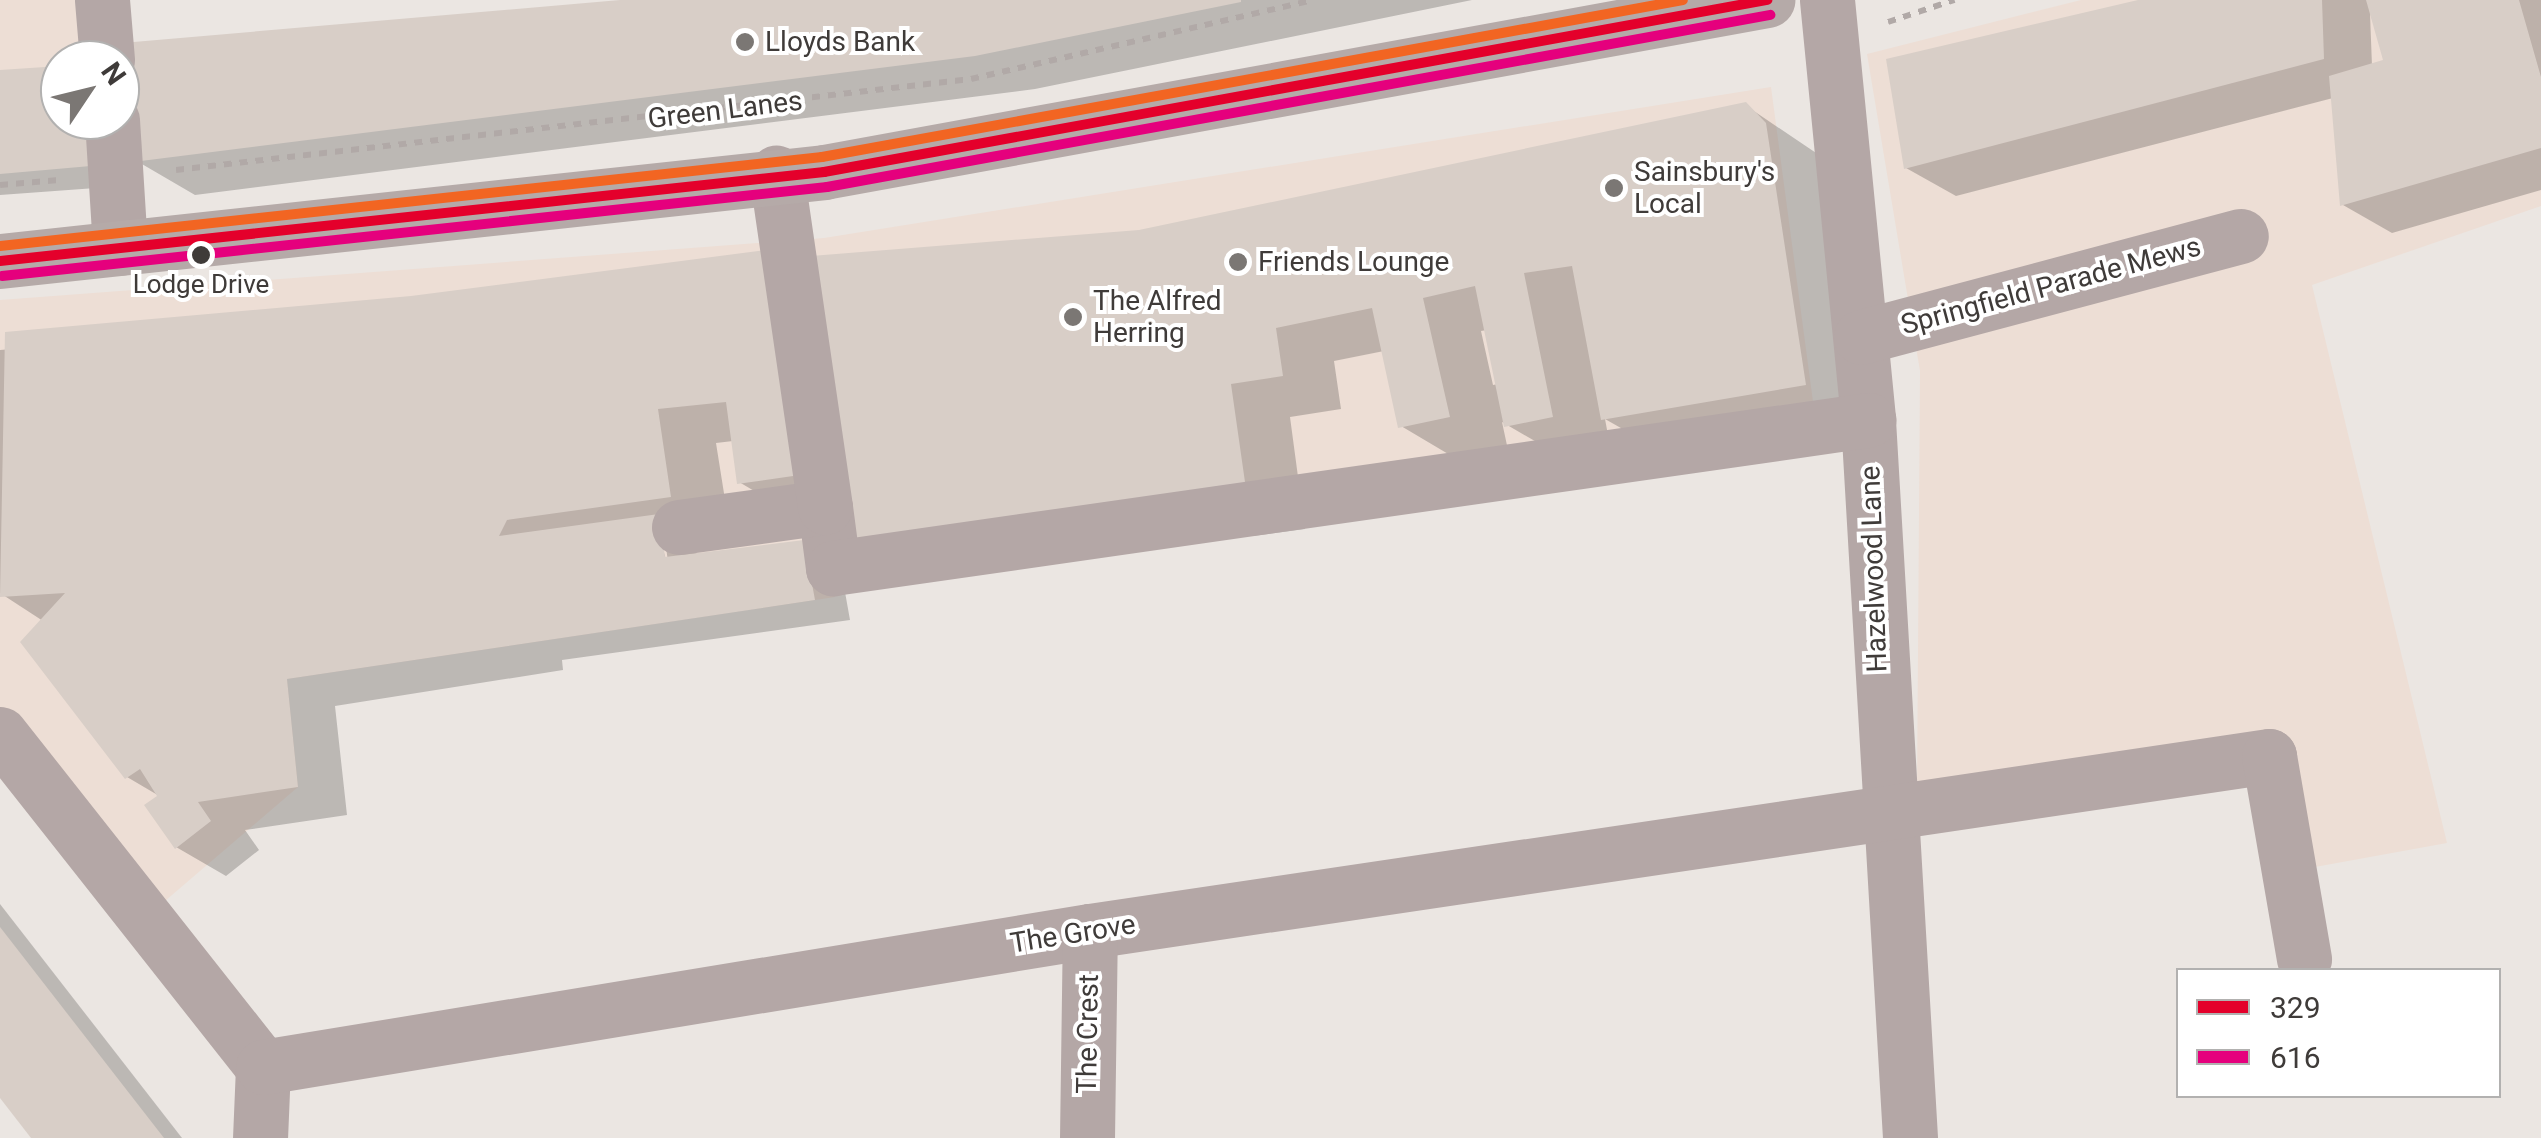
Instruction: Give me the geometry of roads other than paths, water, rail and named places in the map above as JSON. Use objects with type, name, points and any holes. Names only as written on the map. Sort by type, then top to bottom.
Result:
[{"type":"main road","points":[[0,261],[983,148],[1767,0]]},
{"type":"street","points":[[102,0],[105,40]]},
{"type":"street","name":"Hazelwood Lane","points":[[1827,0],[1868,420],[1884,811],[1910,1138]]},
{"type":"street","points":[[113,140],[120,248]]},
{"type":"street","points":[[776,173],[833,568],[1868,420]]},
{"type":"street","name":"Springfield Parade Mews","points":[[1860,336],[2242,236]]},
{"type":"street","points":[[680,527],[825,508]]},
{"type":"street","points":[[0,734],[263,1067],[260,1138]]},
{"type":"street","name":"The Grove","points":[[263,1067],[1090,931],[2269,756],[2304,960]]},
{"type":"street","name":"The Crest","points":[[1086,1138],[1090,931]]},
{"type":"place","name":"Lloyds Bank","points":[[745,42]]},
{"type":"place","name":"Sainsbury's Local","points":[[1614,188]]},
{"type":"place","name":"Lodge Drive","points":[[201,255]]},
{"type":"place","name":"Friends Lounge","points":[[1238,262]]},
{"type":"place","name":"The Alfred Herring","points":[[1073,317]]}]
